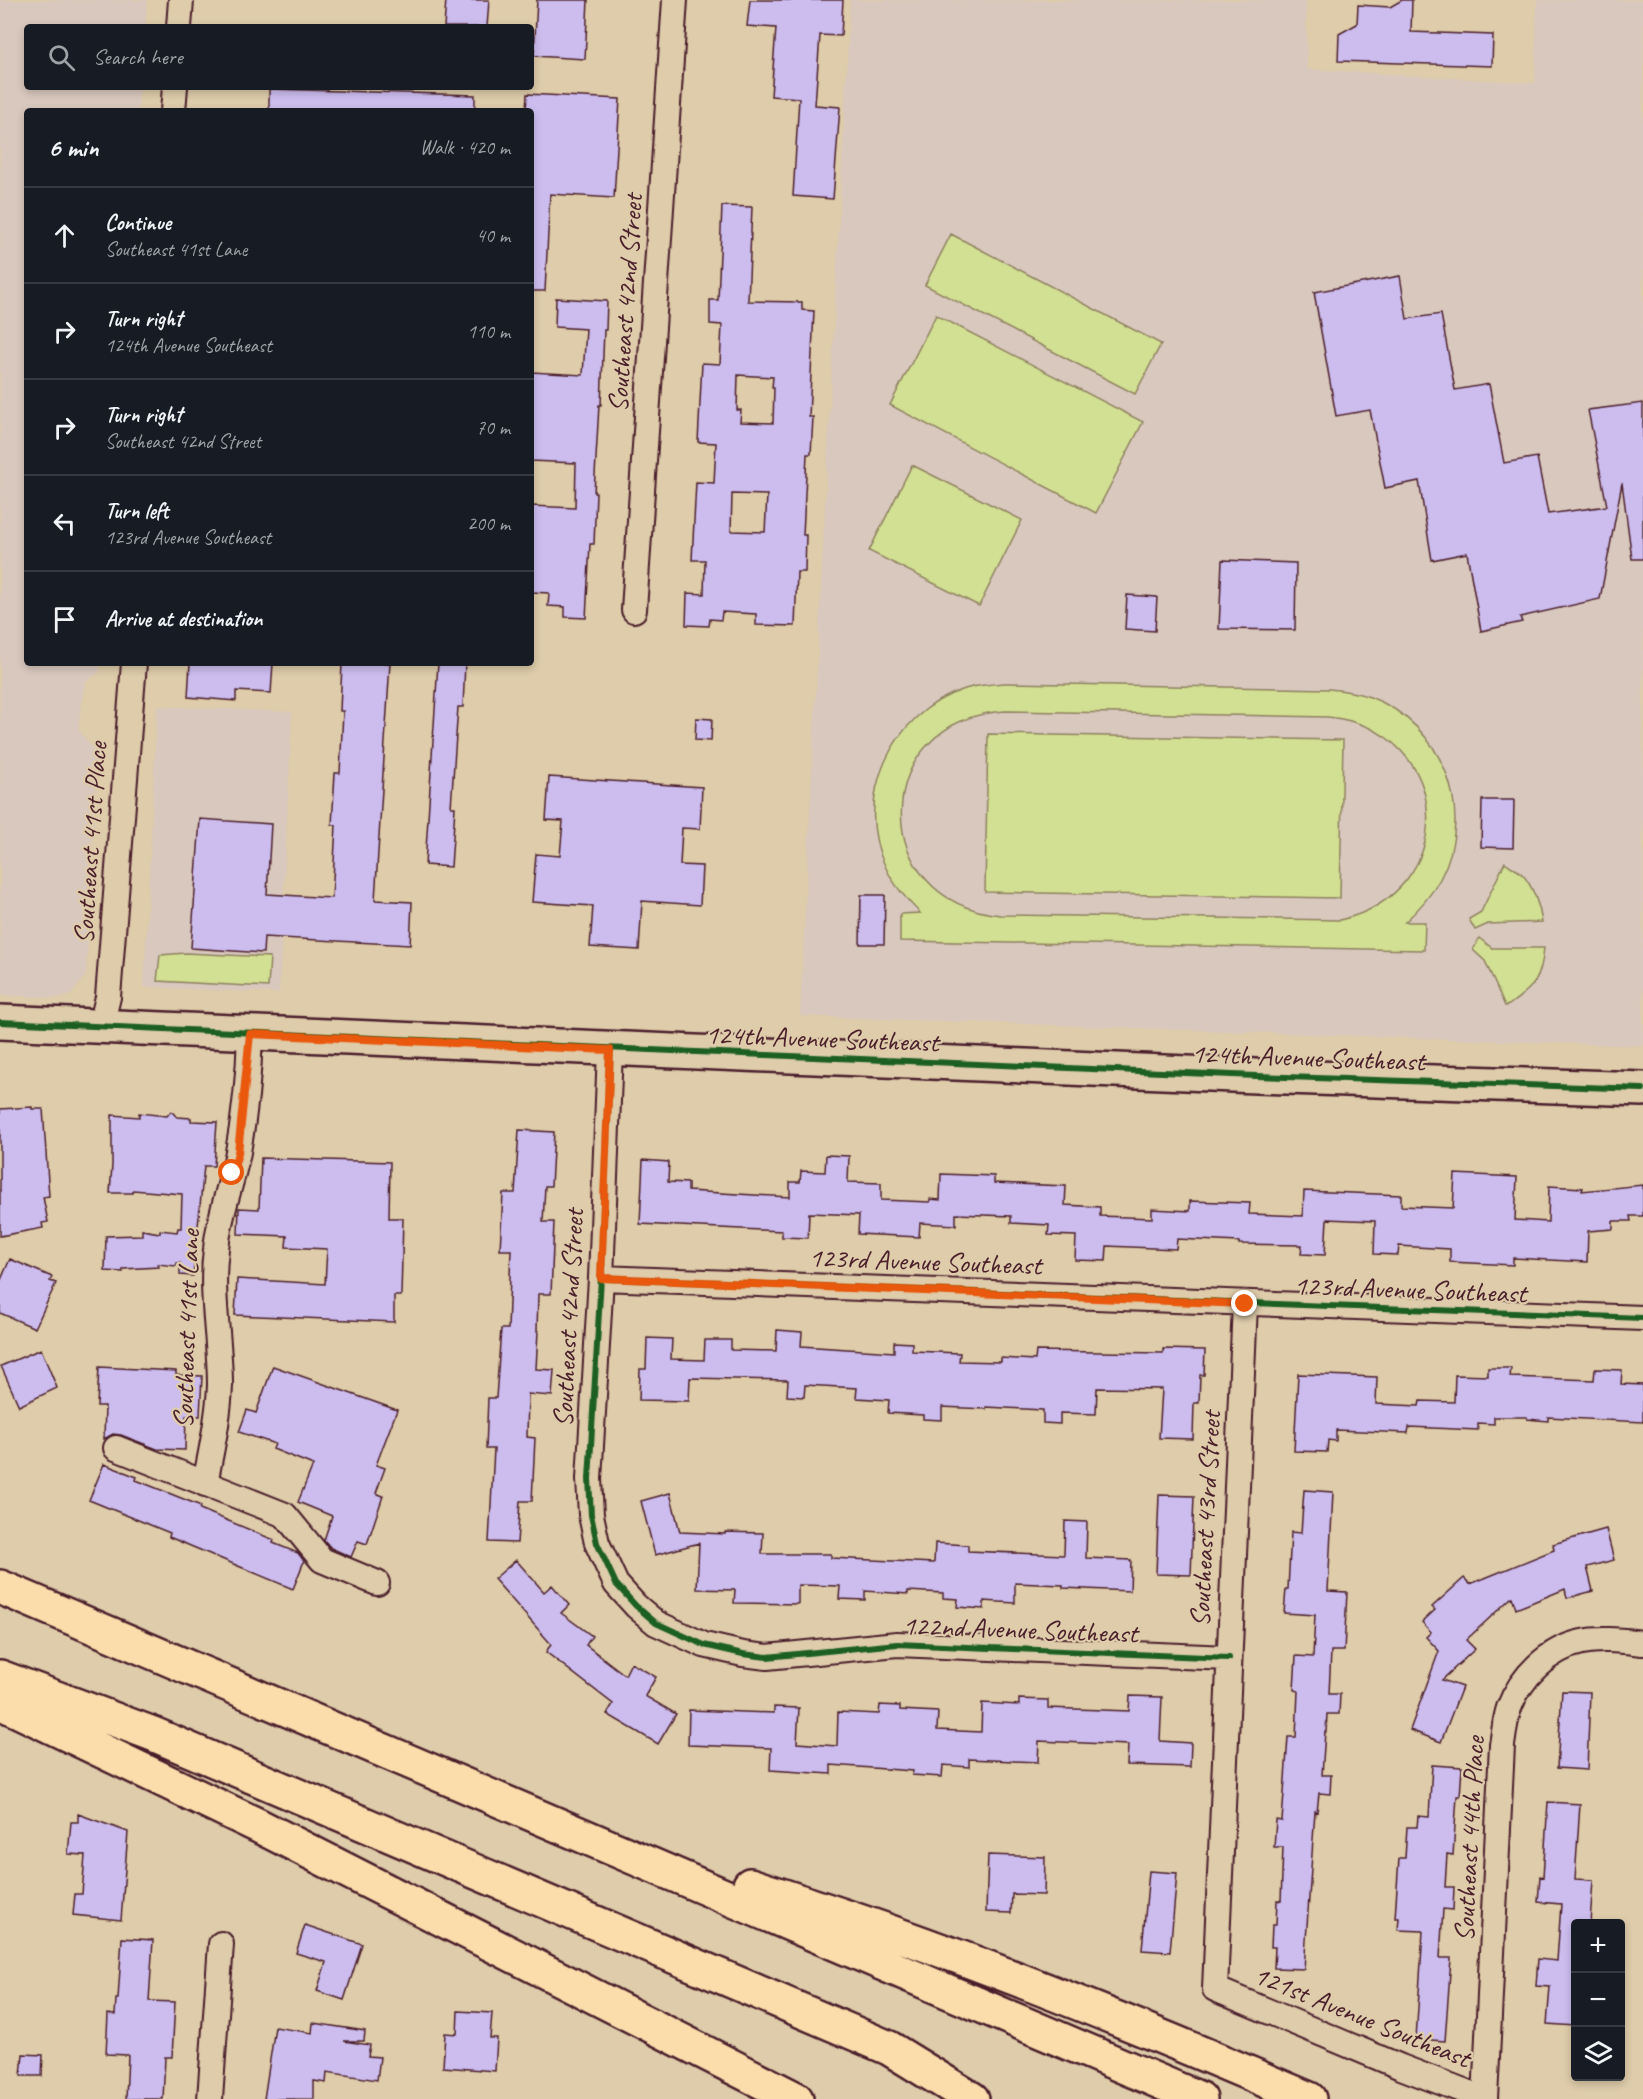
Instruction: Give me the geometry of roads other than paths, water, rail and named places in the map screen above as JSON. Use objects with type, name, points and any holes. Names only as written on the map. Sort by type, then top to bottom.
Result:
[{"type":"highway","points":[[0,1587],[1200,2099]]},
{"type":"highway","points":[[0,1677],[153,1734],[879,2043],[972,2099]]},
{"type":"highway","points":[[0,1702],[257,1825],[796,2099]]},
{"type":"highway","points":[[522,1808],[892,1932],[1172,2040],[1309,2099]]},
{"type":"street","points":[[179,24],[181,0]]},
{"type":"street","name":"Southeast 42nd Street","points":[[634,610],[675,0]]},
{"type":"street","points":[[173,108],[174,90]]},
{"type":"street","name":"Southeast 41st Place","points":[[101,1026],[108,997],[134,666]]},
{"type":"street","name":"124th Avenue Southeast","points":[[0,1022],[1256,1077],[1643,1089]]},
{"type":"street","name":"Southeast 41st Lane","points":[[205,1484],[220,1386],[213,1275],[221,1216],[238,1153],[250,1034]]},
{"type":"street","name":"Southeast 42nd Street","points":[[610,1050],[601,1278],[589,1479],[591,1515],[597,1543],[616,1584]]},
{"type":"street","name":"123rd Avenue Southeast","points":[[601,1278],[1643,1318]]},
{"type":"street","name":"Southeast 43rd Street","points":[[1215,1989],[1245,1304]]},
{"type":"street","points":[[116,1448],[285,1515],[322,1560],[377,1583]]},
{"type":"street","name":"122nd Avenue Southeast","points":[[616,1584],[656,1623],[704,1645],[767,1657],[897,1644],[1229,1658]]},
{"type":"street","name":"Southeast 44th Place","points":[[1485,2099],[1502,1745],[1509,1709],[1522,1680],[1544,1660],[1563,1648],[1581,1642],[1604,1640],[1643,1643]]},
{"type":"street","points":[[210,2099],[221,1944]]},
{"type":"street","name":"121st Avenue Southeast","points":[[1215,1989],[1401,2067],[1485,2099]]}]
